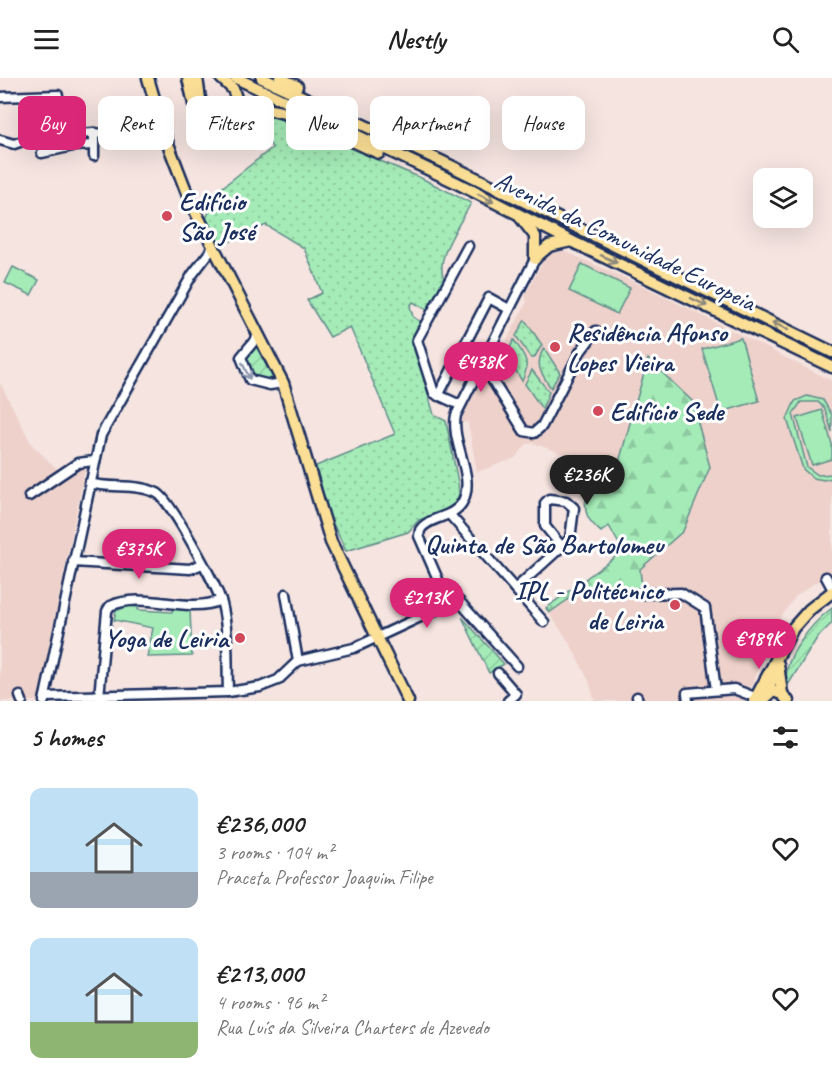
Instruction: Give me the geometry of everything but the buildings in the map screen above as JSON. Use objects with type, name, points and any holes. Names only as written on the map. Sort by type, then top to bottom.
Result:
[{"type":"main road","points":[[188,78],[194,104],[207,120],[220,122],[254,110],[276,111],[382,154],[404,157]]},
{"type":"main road","points":[[197,78],[200,99],[205,108],[219,113],[232,109],[236,98],[233,89],[221,78]]},
{"type":"main road","name":"Avenida da Comunidade Europeia","points":[[236,78],[404,157],[571,242],[832,367]]},
{"type":"main road","name":"Avenida da Comunidade Europeia","points":[[262,78],[441,161],[832,352]]},
{"type":"main road","points":[[280,78],[404,137],[441,161]]},
{"type":"main road","points":[[151,80],[155,96]]},
{"type":"main road","points":[[171,150],[212,249],[283,383],[327,530],[408,701]]},
{"type":"main road","points":[[517,213],[535,236],[535,259]]},
{"type":"main road","points":[[535,259],[553,244],[571,242]]},
{"type":"main road","points":[[760,698],[778,655],[798,621],[832,590]]},
{"type":"main road","points":[[778,655],[786,699]]},
{"type":"main road","points":[[760,698],[776,691],[786,699]]},
{"type":"street","points":[[0,97],[58,95]]},
{"type":"street","points":[[94,133],[94,156]]},
{"type":"street","points":[[0,140],[14,144],[37,136],[98,133]]},
{"type":"street","points":[[42,153],[73,146],[94,145]]},
{"type":"street","points":[[460,405],[438,396],[432,388],[417,340],[468,246]]},
{"type":"street","points":[[212,249],[192,274],[105,426],[89,483],[44,699],[228,692],[269,684],[284,675],[298,661],[342,652],[446,605],[447,600],[419,533],[424,525],[450,515],[460,505],[466,490],[455,427],[460,405],[535,259]]},
{"type":"street","points":[[438,396],[489,298],[509,309]]},
{"type":"street","points":[[478,368],[491,378],[524,431],[534,433],[542,426],[580,352],[596,331]]},
{"type":"street","points":[[259,335],[241,357],[250,380],[270,385],[283,383]]},
{"type":"street","points":[[29,496],[78,463],[94,461]]},
{"type":"street","points":[[89,483],[143,489],[162,496],[173,509],[221,600],[226,626],[228,692]]},
{"type":"street","points":[[515,589],[562,547],[570,539],[574,508],[566,501],[549,499],[544,503],[544,523],[562,547]]},
{"type":"street","points":[[450,515],[544,622]]},
{"type":"street","points":[[73,562],[190,569],[202,564]]},
{"type":"street","points":[[826,577],[832,590]]},
{"type":"street","points":[[639,594],[681,592],[705,608],[716,690]]},
{"type":"street","points":[[286,594],[298,661]]},
{"type":"street","points":[[99,697],[107,610],[110,606],[129,602],[214,603],[221,600]]},
{"type":"street","points":[[447,600],[459,601],[517,666]]},
{"type":"street","points":[[498,673],[516,694],[508,701]]},
{"type":"street","points":[[688,701],[687,693],[734,689],[760,698]]},
{"type":"shaded area","points":[[560,249],[645,287],[832,381],[832,575],[814,583],[795,597],[774,627],[752,686],[746,689],[745,701],[595,701],[589,681],[571,645],[549,613],[576,594],[642,588],[640,569],[683,531],[710,467],[648,359],[616,473],[533,443],[527,444],[515,458],[477,472],[468,422],[462,423],[463,415],[479,384],[485,384],[494,375],[488,363],[496,360],[527,302],[525,295],[547,254],[552,250]]},
{"type":"shaded area","points":[[0,383],[32,445],[59,471],[78,463],[85,469],[38,701],[0,701]]},
{"type":"green space","points":[[274,117],[286,122],[286,150],[354,150],[419,177],[471,203],[446,251],[442,271],[444,279],[427,310],[413,302],[410,306],[413,317],[421,322],[413,340],[434,415],[446,421],[458,482],[459,494],[455,503],[441,513],[419,520],[408,532],[346,551],[329,515],[316,466],[395,434],[350,327],[330,337],[307,300],[322,293],[304,248],[266,225],[218,247],[205,221],[219,190],[269,150],[274,150]]},
{"type":"green space","points":[[582,264],[630,288],[617,314],[569,291]]},
{"type":"green space","points":[[13,267],[39,280],[31,295],[5,283]]},
{"type":"green space","points":[[525,320],[542,345],[534,358],[531,358],[516,336]]},
{"type":"green space","points":[[741,338],[759,401],[721,412],[702,349]]},
{"type":"green space","points":[[514,340],[526,360],[525,375],[522,381],[506,355]]},
{"type":"green space","points":[[255,345],[274,379],[256,378],[247,366],[246,357]]},
{"type":"green space","points":[[544,348],[560,373],[551,388],[539,364]]},
{"type":"green space","points":[[648,359],[692,401],[710,467],[683,531],[640,569],[642,588],[576,594],[549,613],[546,608],[623,551],[609,526],[601,532],[589,519],[585,505],[589,484],[597,466],[616,473]]},
{"type":"green space","points":[[532,370],[549,392],[542,409],[525,384]]},
{"type":"green space","points":[[807,396],[823,400],[832,415],[832,432],[825,409],[818,402],[801,402],[793,414],[807,467],[818,475],[832,474],[832,478],[824,480],[813,478],[803,469],[787,419],[795,401]]},
{"type":"green space","points":[[822,410],[832,444],[832,459],[812,465],[797,418]]},
{"type":"green space","points":[[128,606],[138,607],[138,610],[172,612],[173,609],[190,610],[192,656],[147,657],[153,628],[114,620],[116,611]]},
{"type":"green space","points":[[832,608],[832,623],[817,638],[788,685],[788,665],[793,654],[807,632]]},
{"type":"green space","points":[[462,617],[504,664],[489,673]]},
{"type":"place","name":"Edifício São José","points":[[167,216]]},
{"type":"place","name":"Residência Afonso Lopes Vieira","points":[[555,347]]},
{"type":"place","name":"Edifício Sede","points":[[598,411]]},
{"type":"place","name":"IPL - Politécnico de Leiria","points":[[675,605]]},
{"type":"place","name":"Yoga de Leiria","points":[[240,638]]},
{"type":"district","name":"Quinta de São Bartolomeu","points":[[544,544]]}]
